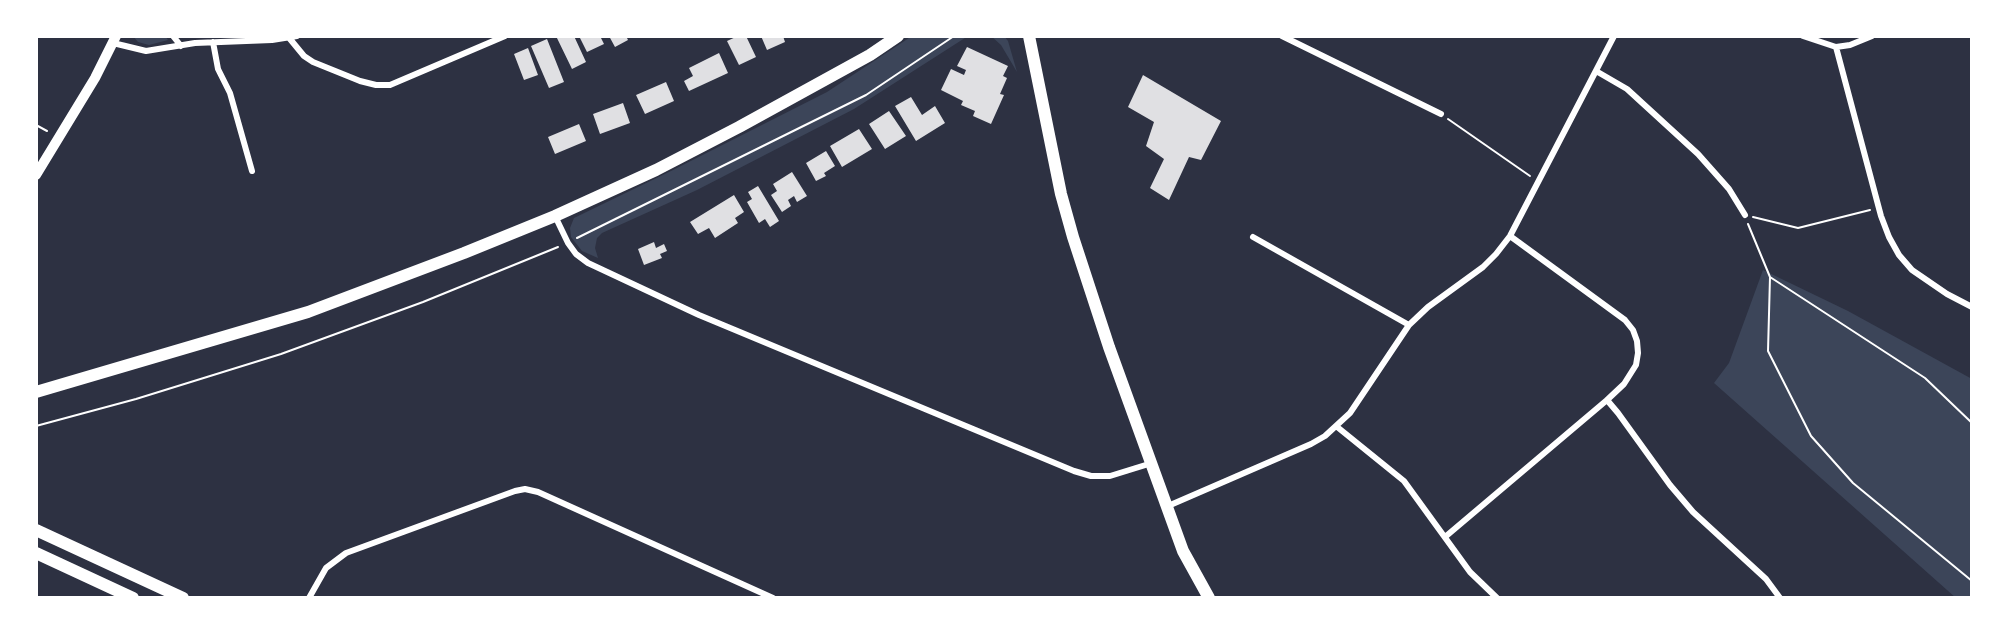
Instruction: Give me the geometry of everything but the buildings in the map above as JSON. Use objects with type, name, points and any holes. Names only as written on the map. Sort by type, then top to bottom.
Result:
[{"type":"main road","points":[[36,392],[308,312],[555,216],[656,170],[739,127],[870,55],[898,36]]},
{"type":"main road","points":[[1029,36],[1072,237],[1183,551],[1209,598]]},
{"type":"main road","points":[[36,175],[95,78],[114,39]]},
{"type":"main road","points":[[36,530],[183,598]]},
{"type":"main road","points":[[36,553],[133,598]]},
{"type":"street","points":[[173,36],[181,46]]},
{"type":"street","points":[[114,39],[146,51],[213,42],[294,37],[304,56],[313,62],[360,81],[383,85],[400,82],[505,36]]},
{"type":"street","points":[[1282,36],[1441,114]]},
{"type":"street","points":[[1168,506],[1311,444],[1325,436],[1350,413],[1409,325],[1428,307],[1483,267],[1510,236],[1614,36]]},
{"type":"street","points":[[1803,36],[1836,47],[1850,45],[1872,36]]},
{"type":"street","points":[[213,42],[218,69],[230,93],[252,171]]},
{"type":"street","points":[[1836,47],[1879,208],[1889,237],[1899,255],[1912,270],[1947,294],[1972,307]]},
{"type":"street","points":[[1596,70],[1627,89],[1698,154],[1729,189],[1745,215]]},
{"type":"street","points":[[555,216],[568,243],[576,254],[588,263],[699,315],[1074,471],[1091,476],[1110,476],[1152,463]]},
{"type":"street","points":[[1445,537],[1607,400],[1624,384],[1636,365],[1638,353],[1633,330],[1625,320],[1510,236]]},
{"type":"street","points":[[1253,237],[1409,325]]},
{"type":"street","points":[[1607,400],[1693,512],[1766,579],[1780,598]]},
{"type":"street","points":[[1336,426],[1404,481],[1470,572],[1497,598]]},
{"type":"street","points":[[309,598],[326,568],[346,553],[525,489],[538,492],[772,598]]},
{"type":"path","points":[[36,426],[136,399],[281,354],[423,302],[568,243],[866,95],[954,36]]},
{"type":"path","points":[[1441,114],[1539,182]]},
{"type":"path","points":[[1745,215],[1797,228],[1879,208]]},
{"type":"path","points":[[1745,215],[1770,277],[1768,351],[1811,436],[1854,483],[1972,581]]},
{"type":"path","points":[[1770,277],[1925,378],[1972,423]]},
{"type":"shaded area","points":[[133,36],[165,36],[168,40],[149,45],[138,42]]},
{"type":"shaded area","points":[[912,36],[968,36],[854,109],[697,190],[602,233],[597,238],[595,248],[598,258],[582,251],[571,237],[570,228],[574,218],[827,92]]},
{"type":"shaded area","points":[[991,36],[1004,36],[1008,41],[1017,72],[1001,45]]},
{"type":"shaded area","points":[[1763,270],[1848,311],[1972,379],[1972,598],[1956,598],[1714,383],[1729,363]]}]
